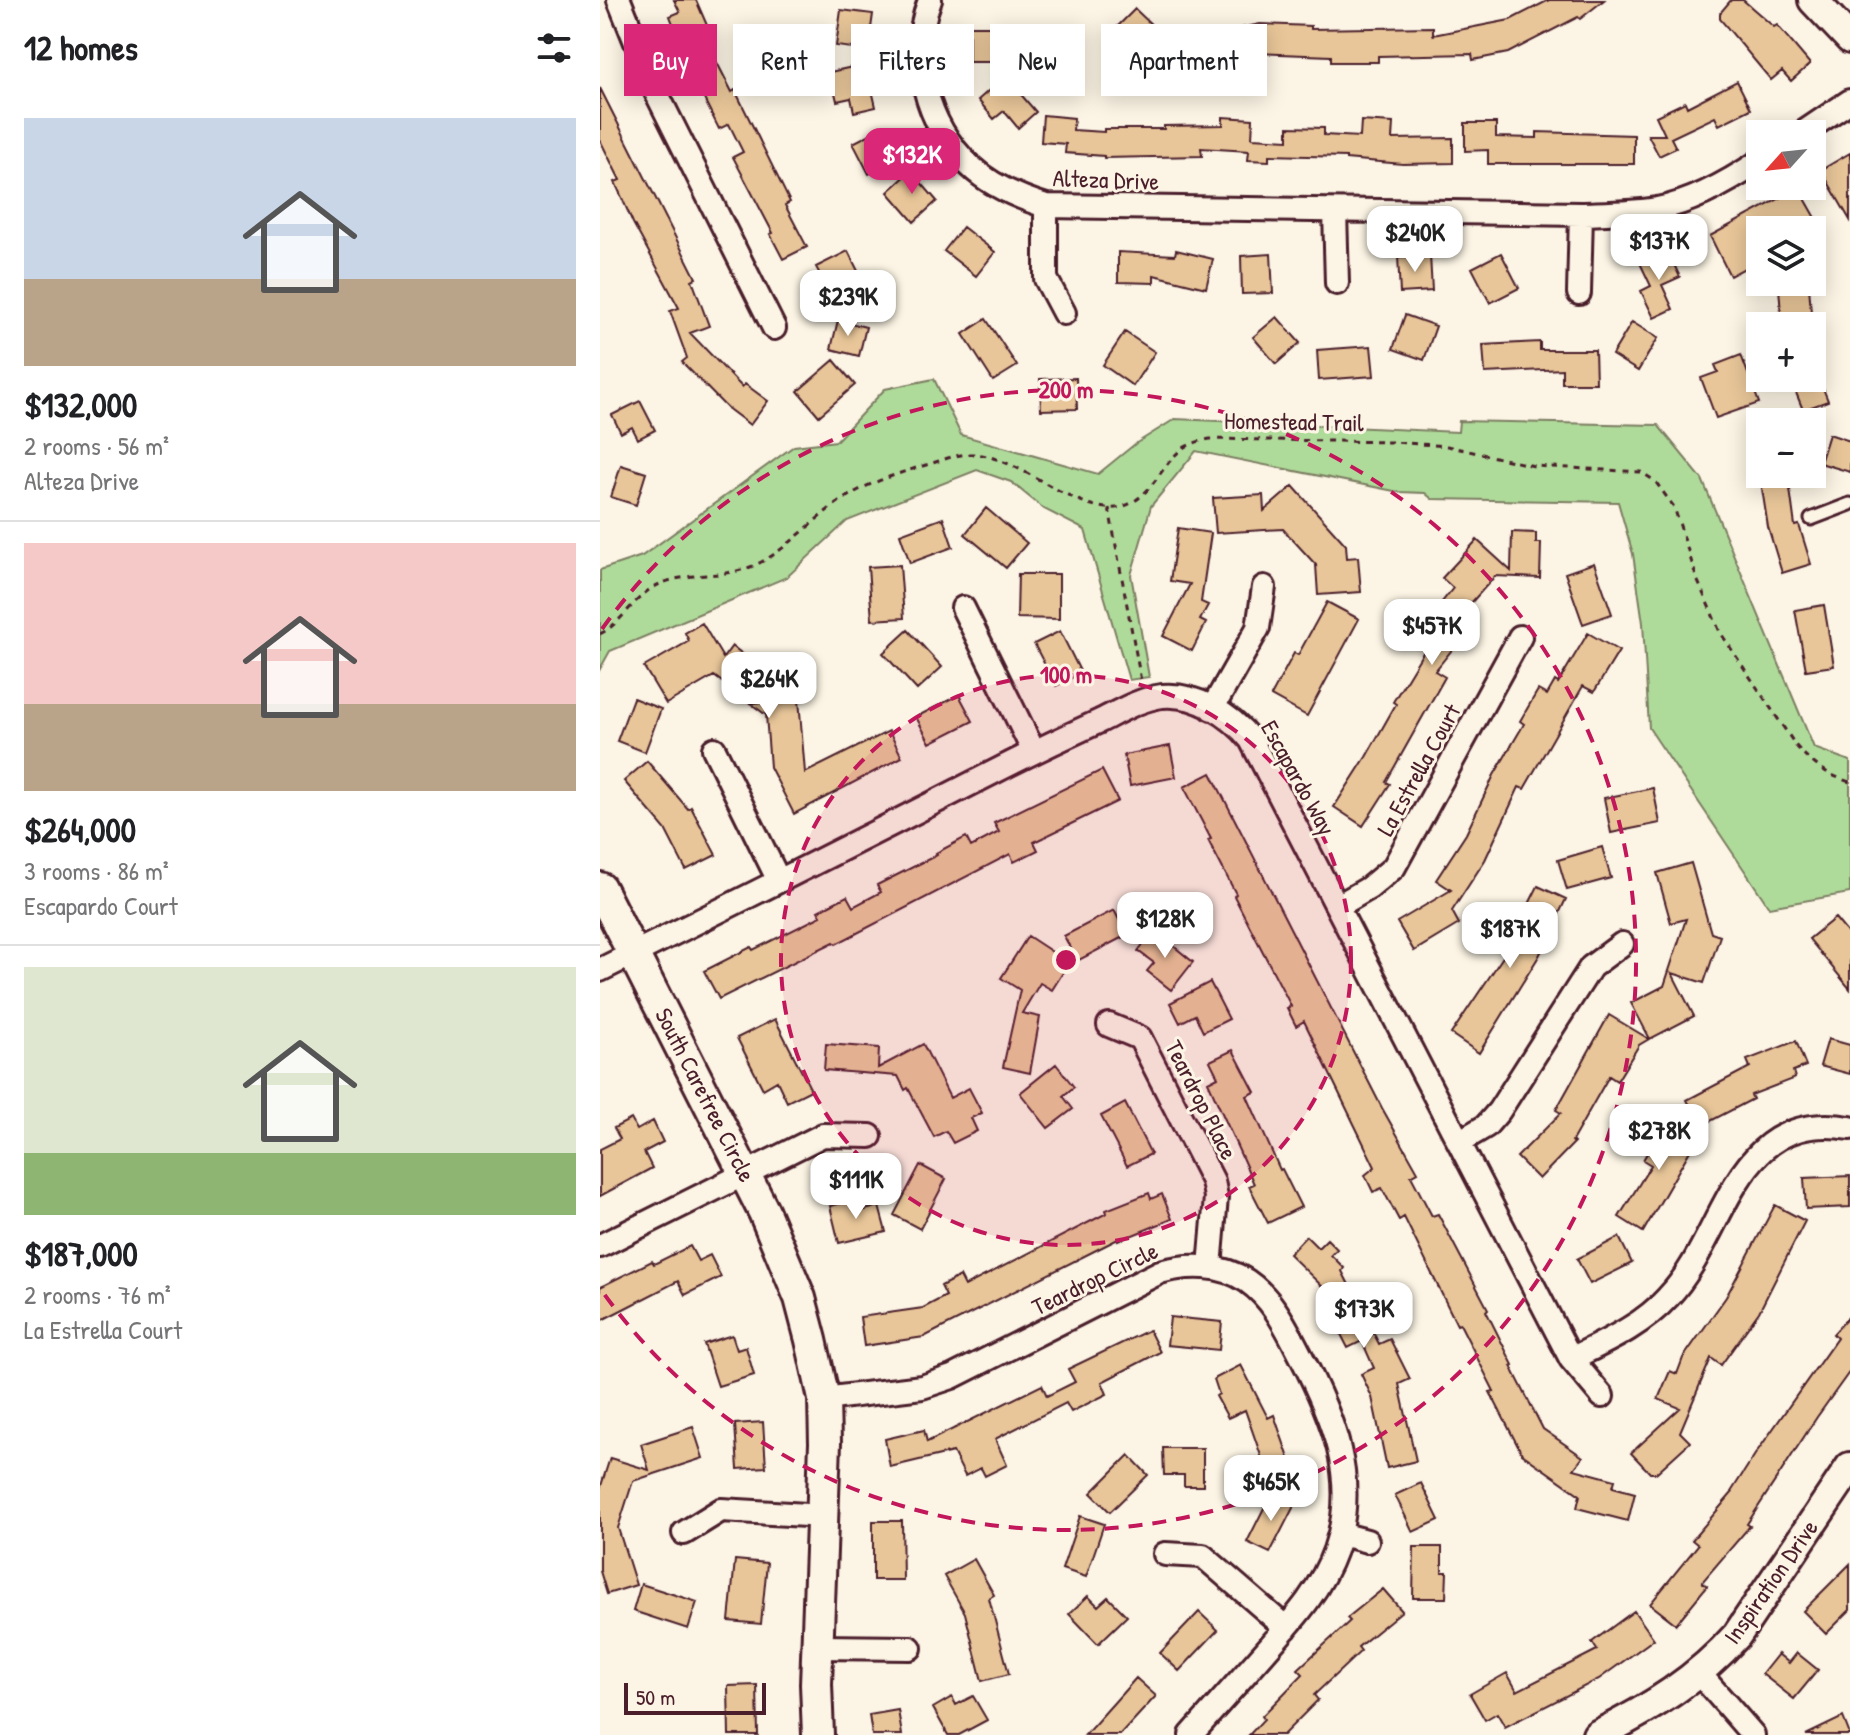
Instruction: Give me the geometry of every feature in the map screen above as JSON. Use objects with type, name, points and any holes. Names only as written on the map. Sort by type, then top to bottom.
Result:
[{"type":"main road","name":"South Carefree Circle","points":[[600,888],[745,1173],[800,1298],[824,1399],[818,1735]]},
{"type":"street","points":[[619,0],[656,92],[774,328]]},
{"type":"street","name":"Alteza Drive","points":[[930,0],[921,40],[922,74],[926,94],[946,138],[972,168],[988,180],[1046,206],[1581,214],[1655,209],[1679,203],[1725,183],[1746,170]]},
{"type":"street","points":[[1813,0],[1850,39]]},
{"type":"street","points":[[1822,120],[1850,101]]},
{"type":"street","points":[[1046,206],[1046,279],[1064,313]]},
{"type":"street","points":[[1335,211],[1337,283]]},
{"type":"street","points":[[1579,293],[1581,214]]},
{"type":"street","points":[[1212,709],[1258,628],[1264,587]]},
{"type":"street","points":[[963,608],[1034,752]]},
{"type":"street","name":"La Estrella Court","points":[[1338,906],[1369,888],[1394,867],[1520,637]]},
{"type":"street","name":"Escapardo Way","points":[[600,970],[1034,752],[1145,700],[1178,696],[1196,701],[1241,728],[1251,740],[1571,1359],[1602,1396]]},
{"type":"street","points":[[714,749],[779,881]]},
{"type":"street","points":[[1459,1142],[1486,1126],[1499,1111],[1591,967],[1622,944]]},
{"type":"street","name":"Teardrop Place","points":[[1109,1025],[1140,1038],[1213,1181],[1216,1197],[1210,1267]]},
{"type":"street","points":[[1571,1359],[1633,1326],[1668,1298],[1695,1262],[1739,1175],[1753,1158],[1792,1133],[1815,1127],[1850,1128]]},
{"type":"street","points":[[600,1246],[823,1135],[870,1136]]},
{"type":"street","name":"Teardrop Circle","points":[[824,1399],[922,1387],[952,1377],[1160,1272],[1175,1268],[1210,1267],[1246,1281],[1274,1306],[1322,1396],[1342,1454],[1345,1482],[1341,1534],[1316,1592],[1191,1735]]},
{"type":"street","name":"Inspiration Drive","points":[[1597,1735],[1655,1704],[1699,1673],[1737,1635],[1850,1467]]},
{"type":"street","points":[[684,1533],[721,1510],[824,1516]]},
{"type":"street","points":[[1341,1534],[1367,1541]]},
{"type":"street","points":[[1165,1554],[1203,1556],[1286,1628]]},
{"type":"street","points":[[818,1647],[910,1648]]},
{"type":"street","points":[[1699,1673],[1753,1735]]},
{"type":"lane","points":[[1811,519],[1850,504]]},
{"type":"path","name":"Homestead Trail","points":[[1109,508],[1122,507],[1149,489],[1182,449],[1210,439],[1420,444],[1466,449],[1534,466],[1641,472],[1655,481],[1674,507],[1697,579],[1720,632],[1796,746],[1810,762],[1825,772],[1850,782]]},
{"type":"path","points":[[600,634],[619,621],[645,593],[660,583],[754,566],[866,484],[970,454],[991,458],[1090,504],[1109,508],[1145,700]]},
{"type":"green space","points":[[934,379],[961,435],[1098,474],[1135,444],[1175,419],[1458,432],[1459,421],[1658,425],[1702,479],[1814,748],[1850,761],[1850,893],[1769,907],[1649,728],[1643,623],[1633,554],[1618,502],[1432,499],[1425,493],[1399,492],[1196,451],[1151,506],[1131,575],[1149,677],[1129,680],[1085,530],[1044,509],[1011,482],[977,470],[847,521],[787,577],[610,651],[600,669],[600,570],[642,556],[794,446],[836,441],[885,389]]},
{"type":"building","points":[[674,0],[696,0],[706,24],[673,24],[670,16],[680,12]]},
{"type":"building","points":[[1549,0],[1604,0],[1580,19],[1578,17],[1508,53],[1473,60],[1472,54],[1378,56],[1378,62],[1331,62],[1331,56],[1267,53],[1267,24],[1311,26],[1311,29],[1433,27],[1433,35],[1510,20]]},
{"type":"building","points":[[1731,0],[1743,0],[1774,27],[1777,25],[1810,64],[1791,81],[1782,71],[1771,80],[1720,19],[1720,13]]},
{"type":"building","points":[[1135,9],[1151,24],[1120,24]]},
{"type":"building","points":[[841,10],[873,14],[872,24],[851,24],[851,48],[836,46]]},
{"type":"building","points":[[974,26],[990,26],[990,62],[974,62]]},
{"type":"building","points":[[717,62],[733,96],[738,96],[790,202],[785,205],[807,247],[783,259],[770,234],[773,233],[733,157],[743,152],[729,124],[719,129],[702,96],[717,96]]},
{"type":"building","points":[[851,67],[851,96],[873,96],[876,107],[854,112],[851,98],[837,101],[835,71]]},
{"type":"building","points":[[1737,81],[1751,109],[1719,125],[1715,117],[1671,138],[1676,148],[1659,156],[1648,135],[1665,135],[1656,116],[1685,102],[1687,107]]},
{"type":"building","points":[[600,88],[696,278],[692,280],[709,326],[690,333],[742,387],[745,384],[768,401],[750,425],[726,407],[682,362],[687,358],[670,311],[679,308],[633,223],[615,182],[620,180],[600,140]]},
{"type":"building","points":[[990,89],[990,96],[1022,96],[1036,112],[1018,128],[1004,111],[994,119],[978,100]]},
{"type":"building","points":[[1043,115],[1074,118],[1073,130],[1104,132],[1104,129],[1223,125],[1223,117],[1253,119],[1252,138],[1288,140],[1288,127],[1324,128],[1324,135],[1360,137],[1361,121],[1393,123],[1392,139],[1453,138],[1453,163],[1403,164],[1346,157],[1269,155],[1269,161],[1248,160],[1249,151],[1201,148],[1202,156],[1104,158],[1065,153],[1066,144],[1041,142]]},
{"type":"building","points":[[1465,123],[1496,123],[1496,137],[1537,138],[1537,132],[1634,135],[1634,164],[1488,164],[1488,150],[1465,151]]},
{"type":"building","points":[[882,128],[898,159],[869,174],[853,143]]},
{"type":"building","points":[[1850,153],[1850,220],[1826,179],[1826,167]]},
{"type":"building","points":[[911,171],[937,201],[914,222],[888,192]]},
{"type":"building","points":[[1777,200],[1806,200],[1815,216],[1747,216]]},
{"type":"building","points":[[1746,217],[1746,267],[1730,276],[1710,236]]},
{"type":"building","points":[[963,227],[995,252],[976,276],[944,251]]},
{"type":"building","points":[[1176,250],[1213,259],[1206,288],[1154,275],[1154,283],[1118,282],[1118,252],[1175,255]]},
{"type":"building","points":[[1667,250],[1680,277],[1662,285],[1673,309],[1654,318],[1641,291],[1651,286],[1640,263]]},
{"type":"building","points":[[848,251],[862,279],[831,295],[816,267]]},
{"type":"building","points":[[1501,253],[1519,288],[1490,303],[1472,268]]},
{"type":"building","points":[[1271,254],[1273,293],[1242,294],[1241,256]]},
{"type":"building","points":[[1430,255],[1432,291],[1400,293],[1398,257]]},
{"type":"building","points":[[1780,296],[1810,296],[1811,312],[1781,312]]},
{"type":"building","points":[[1405,315],[1436,326],[1424,360],[1393,349]]},
{"type":"building","points":[[1277,317],[1300,343],[1276,364],[1253,337]]},
{"type":"building","points":[[986,319],[1017,366],[993,381],[963,334]]},
{"type":"building","points":[[838,320],[866,327],[859,356],[831,349]]},
{"type":"building","points":[[1632,322],[1658,338],[1638,371],[1612,355]]},
{"type":"building","points":[[1125,332],[1155,352],[1133,386],[1103,365]]},
{"type":"building","points":[[1540,342],[1540,350],[1595,350],[1596,383],[1562,383],[1562,369],[1485,373],[1483,345]]},
{"type":"building","points":[[1371,346],[1374,376],[1319,380],[1317,350]]},
{"type":"building","points":[[1741,355],[1746,368],[1746,392],[1755,392],[1759,403],[1716,418],[1701,378],[1718,372],[1715,365]]},
{"type":"building","points":[[834,360],[855,385],[819,416],[798,391]]},
{"type":"building","points":[[1076,378],[1077,409],[1041,410],[1040,379]]},
{"type":"building","points":[[1796,392],[1824,392],[1828,401],[1802,408]]},
{"type":"building","points":[[640,401],[655,430],[638,439],[632,427],[621,433],[612,415]]},
{"type":"building","points":[[1829,434],[1850,441],[1850,472],[1826,465]]},
{"type":"building","points":[[621,465],[646,473],[636,505],[611,497]]},
{"type":"building","points":[[1293,486],[1346,545],[1347,558],[1358,557],[1361,592],[1318,595],[1316,565],[1283,529],[1216,533],[1213,498],[1263,495],[1264,511]]},
{"type":"building","points":[[1762,488],[1790,488],[1795,526],[1799,525],[1811,564],[1782,573],[1768,527]]},
{"type":"building","points":[[986,508],[1027,543],[1006,568],[965,534]]},
{"type":"building","points":[[943,518],[953,547],[910,563],[900,534]]},
{"type":"building","points":[[1178,528],[1211,533],[1201,602],[1208,605],[1200,620],[1206,623],[1192,651],[1163,636],[1190,584],[1170,581]]},
{"type":"building","points":[[1512,532],[1536,533],[1536,543],[1541,543],[1540,578],[1495,576],[1455,621],[1467,631],[1435,671],[1445,677],[1386,782],[1390,784],[1363,826],[1334,807],[1366,757],[1396,704],[1393,702],[1427,646],[1415,636],[1453,588],[1442,578],[1477,540],[1511,571]]},
{"type":"building","points":[[1594,563],[1612,614],[1583,624],[1565,573]]},
{"type":"building","points":[[900,565],[904,618],[872,620],[868,567]]},
{"type":"building","points":[[1018,574],[1059,574],[1059,619],[1017,618]]},
{"type":"building","points":[[1327,602],[1359,619],[1307,716],[1271,696]]},
{"type":"building","points":[[1824,605],[1834,666],[1806,670],[1795,610]]},
{"type":"building","points":[[702,623],[723,658],[732,646],[771,676],[751,703],[799,699],[805,773],[889,731],[902,757],[794,814],[770,767],[766,715],[714,676],[666,704],[644,667],[689,641],[685,633]]},
{"type":"building","points":[[908,630],[942,667],[917,690],[883,653]]},
{"type":"building","points":[[1060,631],[1081,673],[1056,686],[1034,644]]},
{"type":"building","points":[[1588,633],[1619,651],[1594,692],[1583,686],[1524,789],[1519,787],[1485,860],[1452,911],[1459,924],[1414,951],[1397,922],[1451,890],[1436,880],[1466,834],[1494,775],[1524,724],[1520,721],[1538,690],[1547,695],[1555,681],[1558,683]]},
{"type":"building","points":[[959,695],[973,721],[930,743],[916,717]]},
{"type":"building","points":[[633,698],[661,709],[645,752],[617,741]]},
{"type":"building","points":[[1170,746],[1176,777],[1130,786],[1124,755]]},
{"type":"building","points":[[647,761],[688,809],[691,807],[716,855],[686,870],[665,829],[624,781]]},
{"type":"building","points":[[1102,770],[1118,801],[1034,842],[1038,850],[1014,862],[1010,854],[836,944],[834,942],[719,999],[704,971],[821,916],[818,911],[847,896],[853,907],[881,892],[877,885],[966,837],[971,847],[999,832],[994,823]]},
{"type":"building","points":[[1211,773],[1382,1108],[1418,1172],[1411,1176],[1432,1216],[1438,1214],[1488,1309],[1486,1311],[1511,1366],[1543,1429],[1583,1457],[1574,1469],[1615,1480],[1613,1487],[1635,1493],[1628,1521],[1577,1508],[1580,1495],[1522,1454],[1490,1392],[1494,1391],[1460,1324],[1457,1325],[1404,1217],[1399,1220],[1382,1188],[1373,1192],[1365,1175],[1375,1167],[1304,1021],[1296,1026],[1287,1008],[1291,1006],[1234,896],[1236,894],[1208,840],[1211,839],[1184,787]]},
{"type":"building","points":[[1653,788],[1660,823],[1611,833],[1604,798]]},
{"type":"building","points":[[1602,847],[1611,878],[1567,890],[1558,860]]},
{"type":"building","points":[[1691,863],[1711,933],[1720,936],[1704,983],[1672,973],[1694,1016],[1650,1039],[1631,1003],[1664,986],[1686,919],[1671,923],[1657,873]]},
{"type":"building","points":[[1538,886],[1566,899],[1539,956],[1479,1053],[1451,1034],[1521,930],[1517,928]]},
{"type":"building","points":[[1114,910],[1127,935],[1077,961],[1064,936]]},
{"type":"building","points":[[1835,918],[1850,936],[1850,989],[1809,939]]},
{"type":"building","points":[[1154,930],[1193,962],[1171,990],[1147,971],[1154,963],[1138,951]]},
{"type":"building","points":[[1028,936],[1069,963],[1052,990],[1040,983],[1022,1013],[1040,1017],[1030,1073],[1003,1067],[1020,990],[1001,978]]},
{"type":"building","points":[[1210,982],[1229,1019],[1203,1032],[1195,1015],[1180,1023],[1170,1003]]},
{"type":"building","points":[[1609,1015],[1649,1039],[1639,1045],[1617,1081],[1609,1076],[1572,1141],[1574,1143],[1539,1179],[1517,1157],[1561,1113],[1556,1110]]},
{"type":"building","points":[[775,1019],[811,1090],[787,1102],[777,1081],[763,1089],[737,1038]]},
{"type":"building","points":[[1828,1039],[1850,1045],[1850,1074],[1820,1066]]},
{"type":"building","points":[[1796,1041],[1806,1066],[1793,1071],[1795,1078],[1751,1095],[1753,1099],[1701,1126],[1687,1100],[1750,1067],[1747,1060]]},
{"type":"building","points":[[826,1044],[879,1048],[878,1068],[923,1044],[950,1098],[969,1088],[982,1113],[971,1118],[977,1131],[953,1143],[946,1131],[934,1137],[908,1088],[905,1090],[898,1076],[824,1070]]},
{"type":"building","points":[[1233,1050],[1255,1092],[1247,1096],[1280,1170],[1301,1207],[1268,1223],[1249,1186],[1254,1184],[1208,1082],[1218,1077],[1210,1061]]},
{"type":"building","points":[[1056,1064],[1074,1087],[1063,1096],[1073,1109],[1048,1128],[1020,1093]]},
{"type":"building","points":[[1125,1103],[1151,1154],[1127,1166],[1101,1116]]},
{"type":"building","points":[[1669,1116],[1699,1135],[1643,1232],[1619,1217],[1651,1165],[1643,1160]]},
{"type":"building","points":[[631,1119],[637,1130],[653,1121],[663,1142],[644,1152],[652,1168],[600,1196],[600,1149],[620,1139],[614,1128]]},
{"type":"building","points":[[920,1165],[946,1179],[920,1229],[894,1215]]},
{"type":"building","points":[[1850,1176],[1850,1207],[1806,1209],[1804,1178]]},
{"type":"building","points":[[1149,1193],[1151,1199],[1162,1194],[1172,1219],[1118,1239],[924,1337],[864,1346],[860,1317],[923,1308],[946,1296],[941,1286],[960,1276],[965,1286],[1107,1213],[1106,1210]]},
{"type":"building","points":[[859,1199],[862,1211],[879,1206],[886,1232],[839,1243],[830,1206]]},
{"type":"building","points":[[1775,1205],[1805,1221],[1759,1312],[1721,1365],[1711,1358],[1680,1432],[1690,1442],[1656,1473],[1650,1473],[1631,1453],[1680,1408],[1658,1399],[1670,1371],[1677,1374],[1683,1358],[1726,1297]]},
{"type":"building","points":[[1306,1236],[1318,1248],[1327,1239],[1337,1249],[1331,1255],[1344,1268],[1342,1271],[1379,1344],[1390,1339],[1410,1379],[1399,1384],[1416,1461],[1387,1468],[1372,1397],[1361,1374],[1374,1368],[1362,1341],[1348,1348],[1323,1299],[1331,1295],[1289,1254]]},
{"type":"building","points":[[1619,1237],[1632,1263],[1590,1284],[1577,1259]]},
{"type":"building","points":[[690,1246],[698,1261],[710,1255],[721,1277],[685,1295],[678,1281],[600,1321],[600,1287]]},
{"type":"building","points":[[1850,1315],[1850,1371],[1747,1524],[1750,1526],[1702,1582],[1707,1586],[1676,1624],[1650,1604],[1698,1545],[1692,1540],[1732,1493],[1756,1453],[1837,1338],[1833,1334]]},
{"type":"building","points":[[1170,1317],[1222,1322],[1219,1350],[1167,1345]]},
{"type":"building","points":[[1149,1330],[1160,1352],[1102,1382],[1107,1394],[1071,1412],[1066,1403],[995,1439],[1007,1465],[985,1476],[981,1468],[965,1476],[953,1452],[890,1467],[885,1439],[924,1430],[927,1442],[1042,1385],[1047,1396],[1075,1382],[1068,1369]]},
{"type":"building","points":[[732,1335],[737,1350],[746,1347],[754,1375],[718,1386],[704,1344]]},
{"type":"building","points":[[1241,1365],[1268,1418],[1274,1415],[1292,1467],[1268,1476],[1245,1410],[1228,1418],[1216,1396],[1219,1394],[1214,1379]]},
{"type":"building","points":[[763,1422],[766,1467],[738,1469],[735,1424]]},
{"type":"building","points":[[693,1427],[703,1458],[633,1481],[618,1528],[636,1585],[607,1594],[600,1571],[600,1489],[610,1458],[649,1470],[641,1444]]},
{"type":"building","points":[[1163,1448],[1203,1448],[1203,1486],[1184,1486],[1184,1475],[1164,1475]]},
{"type":"building","points":[[1129,1455],[1148,1475],[1110,1512],[1091,1493]]},
{"type":"building","points":[[1421,1483],[1439,1520],[1413,1532],[1395,1495]]},
{"type":"building","points":[[1272,1492],[1295,1504],[1270,1553],[1247,1542]]},
{"type":"building","points":[[1080,1516],[1104,1524],[1086,1577],[1062,1569]]},
{"type":"building","points":[[873,1521],[902,1521],[903,1580],[873,1580]]},
{"type":"building","points":[[1414,1547],[1442,1547],[1442,1572],[1447,1572],[1446,1598],[1413,1598]]},
{"type":"building","points":[[974,1559],[994,1595],[989,1598],[1009,1674],[982,1681],[965,1613],[944,1576]]},
{"type":"building","points":[[735,1560],[767,1563],[761,1624],[729,1621]]},
{"type":"building","points":[[1850,1564],[1850,1610],[1826,1634],[1803,1611]]},
{"type":"building","points":[[641,1584],[697,1602],[688,1629],[633,1611]]},
{"type":"building","points":[[1383,1589],[1402,1611],[1358,1647],[1361,1651],[1314,1695],[1318,1700],[1283,1735],[1249,1735],[1264,1719],[1262,1716],[1303,1674],[1298,1669],[1350,1621],[1347,1618]]},
{"type":"building","points":[[1088,1596],[1098,1606],[1108,1597],[1127,1616],[1098,1644],[1069,1614]]},
{"type":"building","points":[[1634,1611],[1654,1639],[1599,1679],[1505,1727],[1497,1713],[1485,1720],[1470,1694],[1507,1673],[1517,1691],[1597,1650],[1592,1642]]},
{"type":"building","points":[[1199,1612],[1218,1630],[1179,1671],[1160,1653]]},
{"type":"building","points":[[1797,1653],[1818,1670],[1794,1699],[1762,1674],[1778,1654],[1789,1663]]},
{"type":"building","points":[[1136,1678],[1156,1696],[1120,1735],[1085,1735]]},
{"type":"building","points":[[757,1685],[758,1735],[729,1735],[728,1686]]},
{"type":"building","points":[[973,1696],[987,1720],[959,1735],[948,1735],[933,1708],[952,1697],[956,1705]]},
{"type":"building","points":[[898,1710],[902,1735],[872,1735],[869,1715]]},
{"type":"building","points":[[1843,1717],[1850,1735],[1806,1735]]}]
